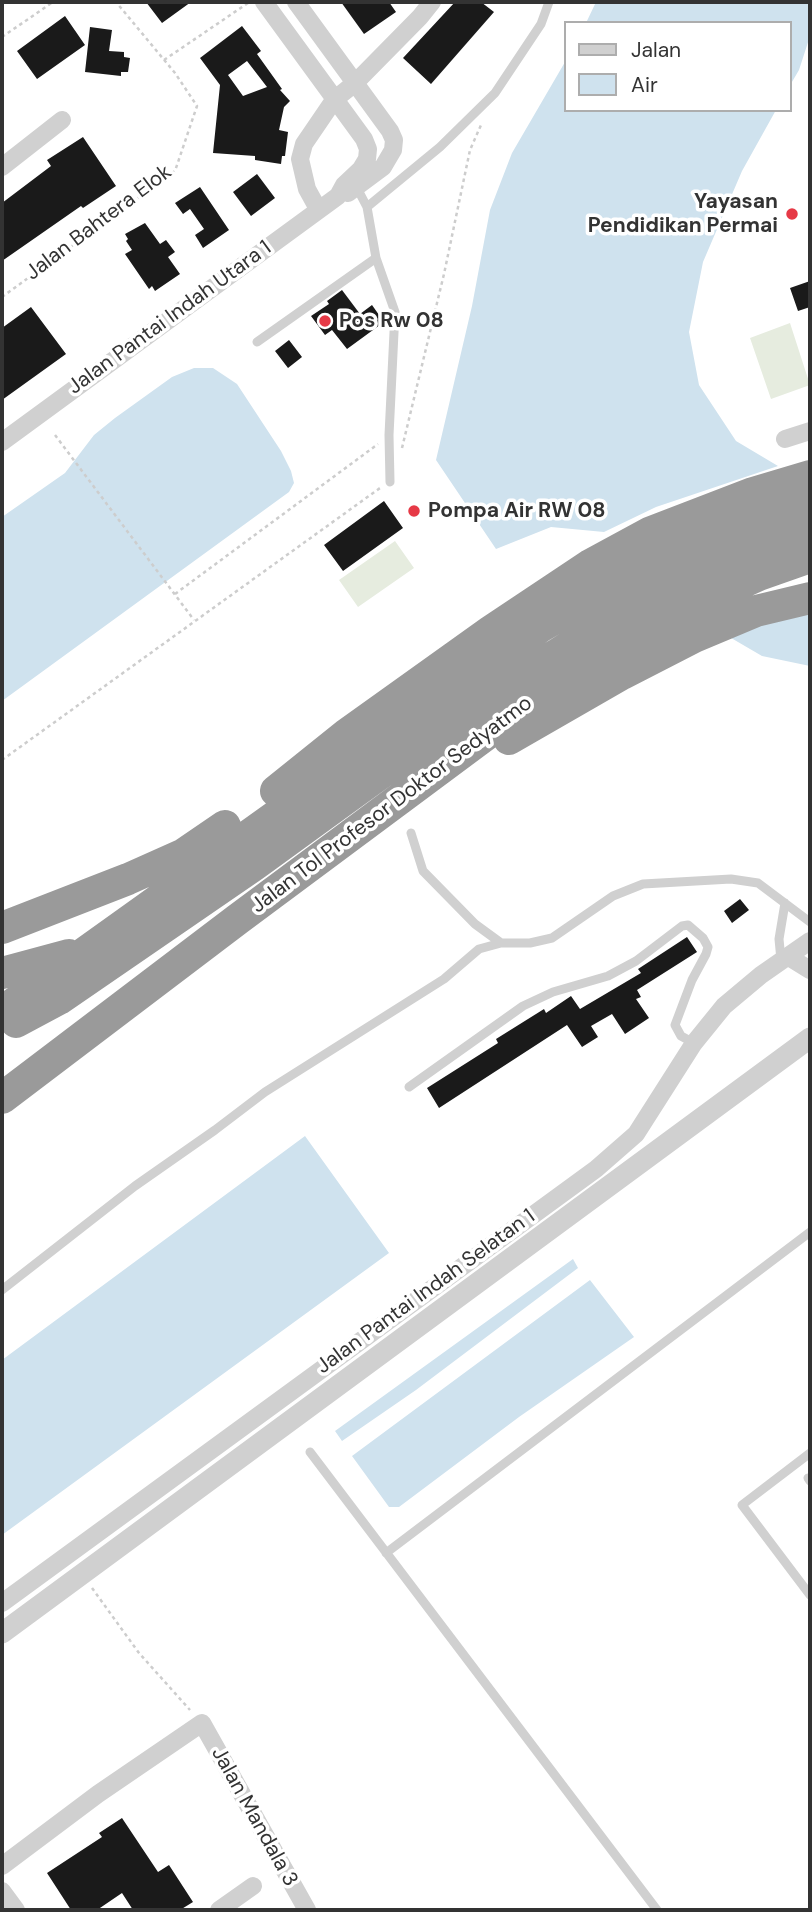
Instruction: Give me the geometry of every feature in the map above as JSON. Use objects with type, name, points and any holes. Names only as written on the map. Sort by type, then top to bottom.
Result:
[{"type":"highway","points":[[2,1012],[540,627],[647,564],[723,529],[808,484]]},
{"type":"highway","points":[[2,928],[184,854],[268,797],[347,734],[480,638],[590,565],[649,533],[753,494],[808,484]]},
{"type":"highway","name":"Jalan Tol Profesor Doktor Sedyatmo","points":[[2,1029],[59,999],[254,865],[466,711],[646,599],[810,526]]},
{"type":"highway","points":[[616,662],[695,604],[759,575],[810,557]]},
{"type":"highway","points":[[616,662],[694,637],[756,611],[810,598]]},
{"type":"highway","name":"Jalan Tol Profesor Doktor Sedyatmo","points":[[2,1098],[441,769],[486,752],[616,662]]},
{"type":"highway","points":[[2,973],[87,950]]},
{"type":"street","points":[[264,2],[364,138],[368,149],[367,159],[354,183]]},
{"type":"street","points":[[296,2],[394,140],[393,150],[383,167],[354,183]]},
{"type":"street","points":[[318,209],[307,190],[300,159],[304,144],[334,100],[355,83],[415,9],[432,2]]},
{"type":"street","points":[[2,167],[62,120]]},
{"type":"street","name":"Jalan Pantai Indah Utara 1","points":[[2,442],[354,183]]},
{"type":"street","points":[[785,439],[810,431]]},
{"type":"street","name":"Jalan Pantai Indah Selatan 1","points":[[2,1603],[596,1170],[636,1134],[694,1043],[733,997],[810,941]]},
{"type":"street","points":[[785,959],[810,970]]},
{"type":"street","name":"Jalan Pantai Indah Selatan 1","points":[[2,1633],[810,1038]]},
{"type":"street","points":[[2,1866],[99,1794],[202,1723]]},
{"type":"street","name":"Jalan Mandala 3","points":[[202,1723],[307,1910]]},
{"type":"street","points":[[219,1910],[253,1886]]},
{"type":"street","points":[[2,1891],[16,1910]]},
{"type":"lane","points":[[367,206],[440,148],[495,93],[541,24],[549,2]]},
{"type":"lane","points":[[354,183],[367,206],[376,258],[395,312],[389,435],[390,482]]},
{"type":"lane","points":[[257,342],[376,258]]},
{"type":"lane","points":[[411,833],[423,871],[475,924],[501,943]]},
{"type":"lane","points":[[2,1290],[135,1186],[265,1092],[444,979],[479,949],[501,943],[530,943],[552,938],[614,896],[643,884],[731,879],[758,883],[810,922]]},
{"type":"lane","points":[[785,903],[779,939],[785,959]]},
{"type":"lane","points":[[409,1087],[523,1006],[553,992],[608,976],[636,961],[682,926],[688,925],[703,938],[708,947],[675,1025],[681,1036],[694,1043]]},
{"type":"lane","points":[[386,1553],[810,1232]]},
{"type":"lane","points":[[310,1452],[657,1910]]},
{"type":"lane","points":[[810,1453],[741,1505],[810,1595]]},
{"type":"path","points":[[2,37],[53,2]]},
{"type":"path","name":"Jalan Bahtera Elok","points":[[2,297],[175,170],[197,106],[164,60],[116,2]]},
{"type":"path","points":[[164,60],[250,2]]},
{"type":"path","points":[[402,451],[470,150],[495,93]]},
{"type":"path","points":[[55,435],[194,620]]},
{"type":"path","points":[[175,594],[389,435]]},
{"type":"path","points":[[2,760],[390,482]]},
{"type":"path","points":[[92,1588],[139,1653],[202,1723]]},
{"type":"shaded area","points":[[790,323],[810,385],[771,399],[750,338]]},
{"type":"shaded area","points":[[395,541],[414,568],[358,607],[339,580]]},
{"type":"water","points":[[596,2],[810,2],[810,36],[799,70],[791,84],[791,21],[587,21]]},
{"type":"water","points":[[564,64],[564,112],[775,112],[742,171],[703,262],[689,332],[699,385],[736,441],[778,466],[656,507],[604,532],[551,527],[496,549],[436,460],[472,306],[490,210],[512,153]]},
{"type":"water","points":[[194,368],[213,368],[237,384],[291,471],[294,483],[289,492],[2,701],[2,517],[65,473],[94,435],[115,418],[172,377]]},
{"type":"water","points":[[810,610],[810,666],[762,656],[726,635]]},
{"type":"water","points":[[305,1136],[389,1253],[2,1535],[2,1360]]},
{"type":"water","points":[[573,1259],[578,1268],[416,1390],[342,1441],[335,1431]]},
{"type":"water","points":[[590,1280],[634,1337],[519,1417],[399,1507],[389,1507],[352,1456]]},
{"type":"building","points":[[146,2],[191,2],[162,23]]},
{"type":"building","points":[[341,2],[389,2],[396,12],[364,34]]},
{"type":"building","points":[[455,2],[481,2],[494,12],[431,84],[403,58]]},
{"type":"building","points":[[65,16],[85,45],[37,79],[17,51]]},
{"type":"building","points":[[242,26],[261,51],[257,54],[290,101],[284,107],[279,130],[288,132],[285,156],[282,156],[281,164],[255,160],[255,156],[213,153],[220,85],[200,58]],"holes":[[[247,61],[267,87],[243,96],[228,75]]]},
{"type":"building","points":[[90,27],[112,30],[109,51],[124,52],[124,57],[130,58],[128,72],[121,72],[121,76],[85,72]]},
{"type":"building","points":[[83,137],[116,186],[83,208],[81,206],[2,261],[2,203],[51,166],[47,160]]},
{"type":"building","points":[[257,174],[275,198],[251,216],[233,192]]},
{"type":"building","points":[[200,187],[229,230],[203,248],[195,235],[204,229],[190,209],[183,214],[175,203]]},
{"type":"building","points":[[145,223],[160,244],[166,240],[175,252],[168,257],[180,274],[155,291],[152,286],[149,289],[125,254],[132,250],[125,234]]},
{"type":"building","points":[[810,281],[810,307],[798,311],[790,288]]},
{"type":"building","points":[[342,290],[360,314],[372,305],[384,322],[347,349],[332,330],[325,335],[311,316],[329,304],[327,301]]},
{"type":"building","points":[[31,307],[66,354],[2,400],[2,328]]},
{"type":"building","points":[[289,340],[302,357],[288,368],[275,351]]},
{"type":"building","points":[[384,501],[403,528],[343,571],[324,545]]},
{"type":"building","points":[[740,899],[749,910],[732,923],[724,911]]},
{"type":"building","points":[[687,937],[697,952],[637,990],[641,997],[636,999],[649,1018],[625,1034],[612,1014],[591,1026],[598,1037],[582,1047],[567,1025],[439,1108],[427,1088],[498,1043],[496,1039],[544,1009],[546,1013],[571,996],[580,1009],[641,973],[638,969]]},
{"type":"building","points":[[122,1818],[158,1872],[169,1865],[193,1902],[180,1910],[133,1910],[122,1893],[97,1910],[71,1910],[47,1873],[102,1837],[99,1833]]},
{"type":"place","name":"Yayasan Pendidikan Permai","points":[[792,214]]},
{"type":"place","name":"Pos Rw 08","points":[[325,321]]},
{"type":"place","name":"Pompa Air RW 08","points":[[414,511]]}]
